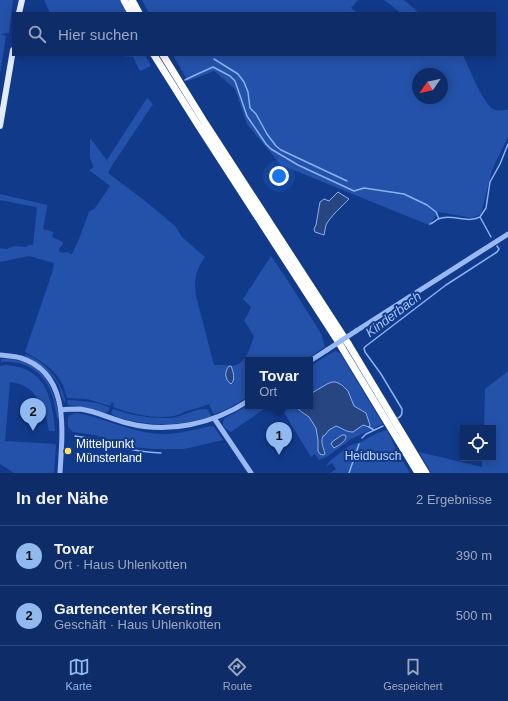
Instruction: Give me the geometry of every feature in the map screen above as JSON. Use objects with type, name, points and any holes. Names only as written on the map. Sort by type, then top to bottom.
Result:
[{"type":"highway","points":[[124,0],[130,12]]},
{"type":"highway","points":[[132,0],[138,12]]},
{"type":"highway","points":[[155,56],[194,120],[332,332],[381,410],[418,473]]},
{"type":"highway","points":[[164,56],[205,123],[349,345],[426,473]]},
{"type":"main road","points":[[19,12],[22,0]]},
{"type":"main road","points":[[0,126],[12,56]]},
{"type":"street","points":[[313,359],[508,234]]},
{"type":"street","points":[[0,355],[22,358],[32,363],[42,370],[55,388],[61,410],[62,427],[60,473]]},
{"type":"street","points":[[61,410],[81,410],[128,423],[155,427],[184,426],[214,418],[234,410],[245,403]]},
{"type":"street","points":[[214,418],[251,473]]},
{"type":"green space","points":[[0,0],[13,0],[9,33],[1,34],[6,36],[0,74]]},
{"type":"green space","points":[[44,0],[120,0],[126,12],[50,12]]},
{"type":"green space","points":[[142,0],[358,0],[351,8],[357,12],[148,12]]},
{"type":"green space","points":[[384,0],[404,0],[418,12],[400,12]]},
{"type":"green space","points":[[120,56],[146,56],[151,66],[140,71],[133,57]]},
{"type":"green space","points":[[174,56],[463,56],[486,102],[495,110],[508,110],[508,137],[492,170],[481,214],[472,218],[439,212],[429,225],[281,165],[247,124],[235,89],[214,71],[188,81]]},
{"type":"green space","points":[[147,98],[153,104],[111,167],[107,160]]},
{"type":"green space","points":[[90,138],[111,167],[108,173],[175,226],[182,237],[205,257],[196,275],[196,296],[214,365],[229,366],[226,370],[226,375],[229,383],[232,384],[233,373],[231,366],[240,363],[245,358],[245,399],[215,414],[213,413],[209,404],[174,416],[159,417],[135,414],[113,407],[114,403],[112,402],[110,406],[87,399],[67,398],[57,375],[49,367],[25,352],[54,263],[29,256],[0,262],[0,248],[7,249],[14,246],[26,247],[33,245],[37,209],[36,207],[0,200],[0,194],[47,205],[43,229],[53,232],[52,237],[63,242],[59,251],[62,253],[67,252],[72,254],[89,212],[95,208],[110,186],[89,170],[94,167],[90,158]]},
{"type":"green space","points":[[271,256],[322,335],[325,347],[310,357],[246,357],[254,336],[244,320],[251,307],[243,299]]},
{"type":"green space","points":[[335,351],[340,353],[383,424],[351,439],[328,456],[319,460],[315,454],[311,457],[282,409],[299,409],[299,411],[309,417],[313,423],[363,425],[369,427],[370,425],[366,413],[353,405],[349,393],[341,384],[336,382],[332,383],[313,392],[313,364]]},
{"type":"green space","points":[[25,354],[40,362],[52,374],[61,388],[66,404],[59,386],[53,376],[40,365],[25,356]]},
{"type":"green space","points":[[1,359],[26,363],[43,375],[53,394],[57,405],[59,418],[57,418],[50,390],[42,377],[37,372],[24,365],[1,362]]},
{"type":"green space","points":[[5,365],[19,367],[30,371],[38,378],[49,396],[54,418],[55,431],[49,431],[42,406],[33,392],[26,387],[10,382],[5,441],[56,444],[54,473],[14,473],[0,464],[0,366]]},
{"type":"green space","points":[[508,371],[508,473],[431,473],[419,452],[482,467],[482,461],[496,461],[496,425],[484,425],[485,389]]},
{"type":"green space","points":[[68,400],[95,403],[110,408],[108,412],[105,413],[83,407],[68,405]]},
{"type":"green space","points":[[245,408],[245,409],[264,409],[231,432],[223,425],[225,418]]},
{"type":"green space","points":[[113,409],[138,416],[172,418],[206,409],[209,411],[211,416],[199,420],[179,423],[149,424],[117,417],[111,413]]},
{"type":"green space","points":[[77,413],[156,434],[179,433],[211,426],[214,427],[223,440],[184,449],[132,447],[95,435],[73,432],[68,427],[68,418],[70,415]]},
{"type":"green space","name":"Heidbusch","points":[[387,430],[410,473],[330,473],[336,469],[332,463],[325,467],[331,460],[349,446],[362,442],[377,433]]},
{"type":"shaded area","points":[[338,192],[349,199],[328,222],[324,235],[315,232],[314,229],[320,202],[324,199],[329,201]]},
{"type":"shaded area","points":[[229,366],[231,366],[234,375],[233,382],[231,384],[227,380],[226,376],[226,371]]},
{"type":"shaded area","points":[[336,382],[342,385],[348,391],[354,406],[366,413],[370,425],[369,427],[363,425],[353,432],[346,431],[336,426],[329,430],[322,439],[325,454],[323,455],[318,451],[316,428],[309,417],[299,409],[313,409],[313,392],[327,384]]},
{"type":"shaded area","points":[[342,435],[345,435],[345,440],[334,448],[331,444],[332,442]]},
{"type":"waterway","points":[[214,59],[238,74],[244,82],[248,92],[250,108],[256,114],[267,134],[276,146],[281,150],[347,181]]},
{"type":"waterway","points":[[185,80],[213,67],[230,76],[235,81],[247,116],[271,149],[298,165],[354,191],[364,188],[404,194],[427,205],[436,212],[439,219]]},
{"type":"waterway","name":"Kinderbach","points":[[491,237],[480,217],[486,208],[490,182],[500,164],[508,144]]},
{"type":"waterway","points":[[430,224],[443,217],[470,219],[480,217]]},
{"type":"waterway","name":"Kinderbach","points":[[398,418],[402,415],[402,409],[381,374],[365,352],[364,348],[446,285],[497,252],[499,249],[497,246]]},
{"type":"waterway","name":"Kinderbach","points":[[362,438],[366,434],[383,426]]},
{"type":"waterway","name":"Kinderbach","points":[[369,427],[374,430]]},
{"type":"waterway","points":[[75,436],[89,438],[138,451],[161,453]]},
{"type":"waterway","name":"Kinderbach","points":[[349,473],[359,444]]},
{"type":"place","name":"Gartencenter Kersting","points":[[33,431]]},
{"type":"place","name":"Mittelpunkt Münsterland","points":[[68,451]]},
{"type":"place","name":"Tovar","points":[[279,455]]}]
